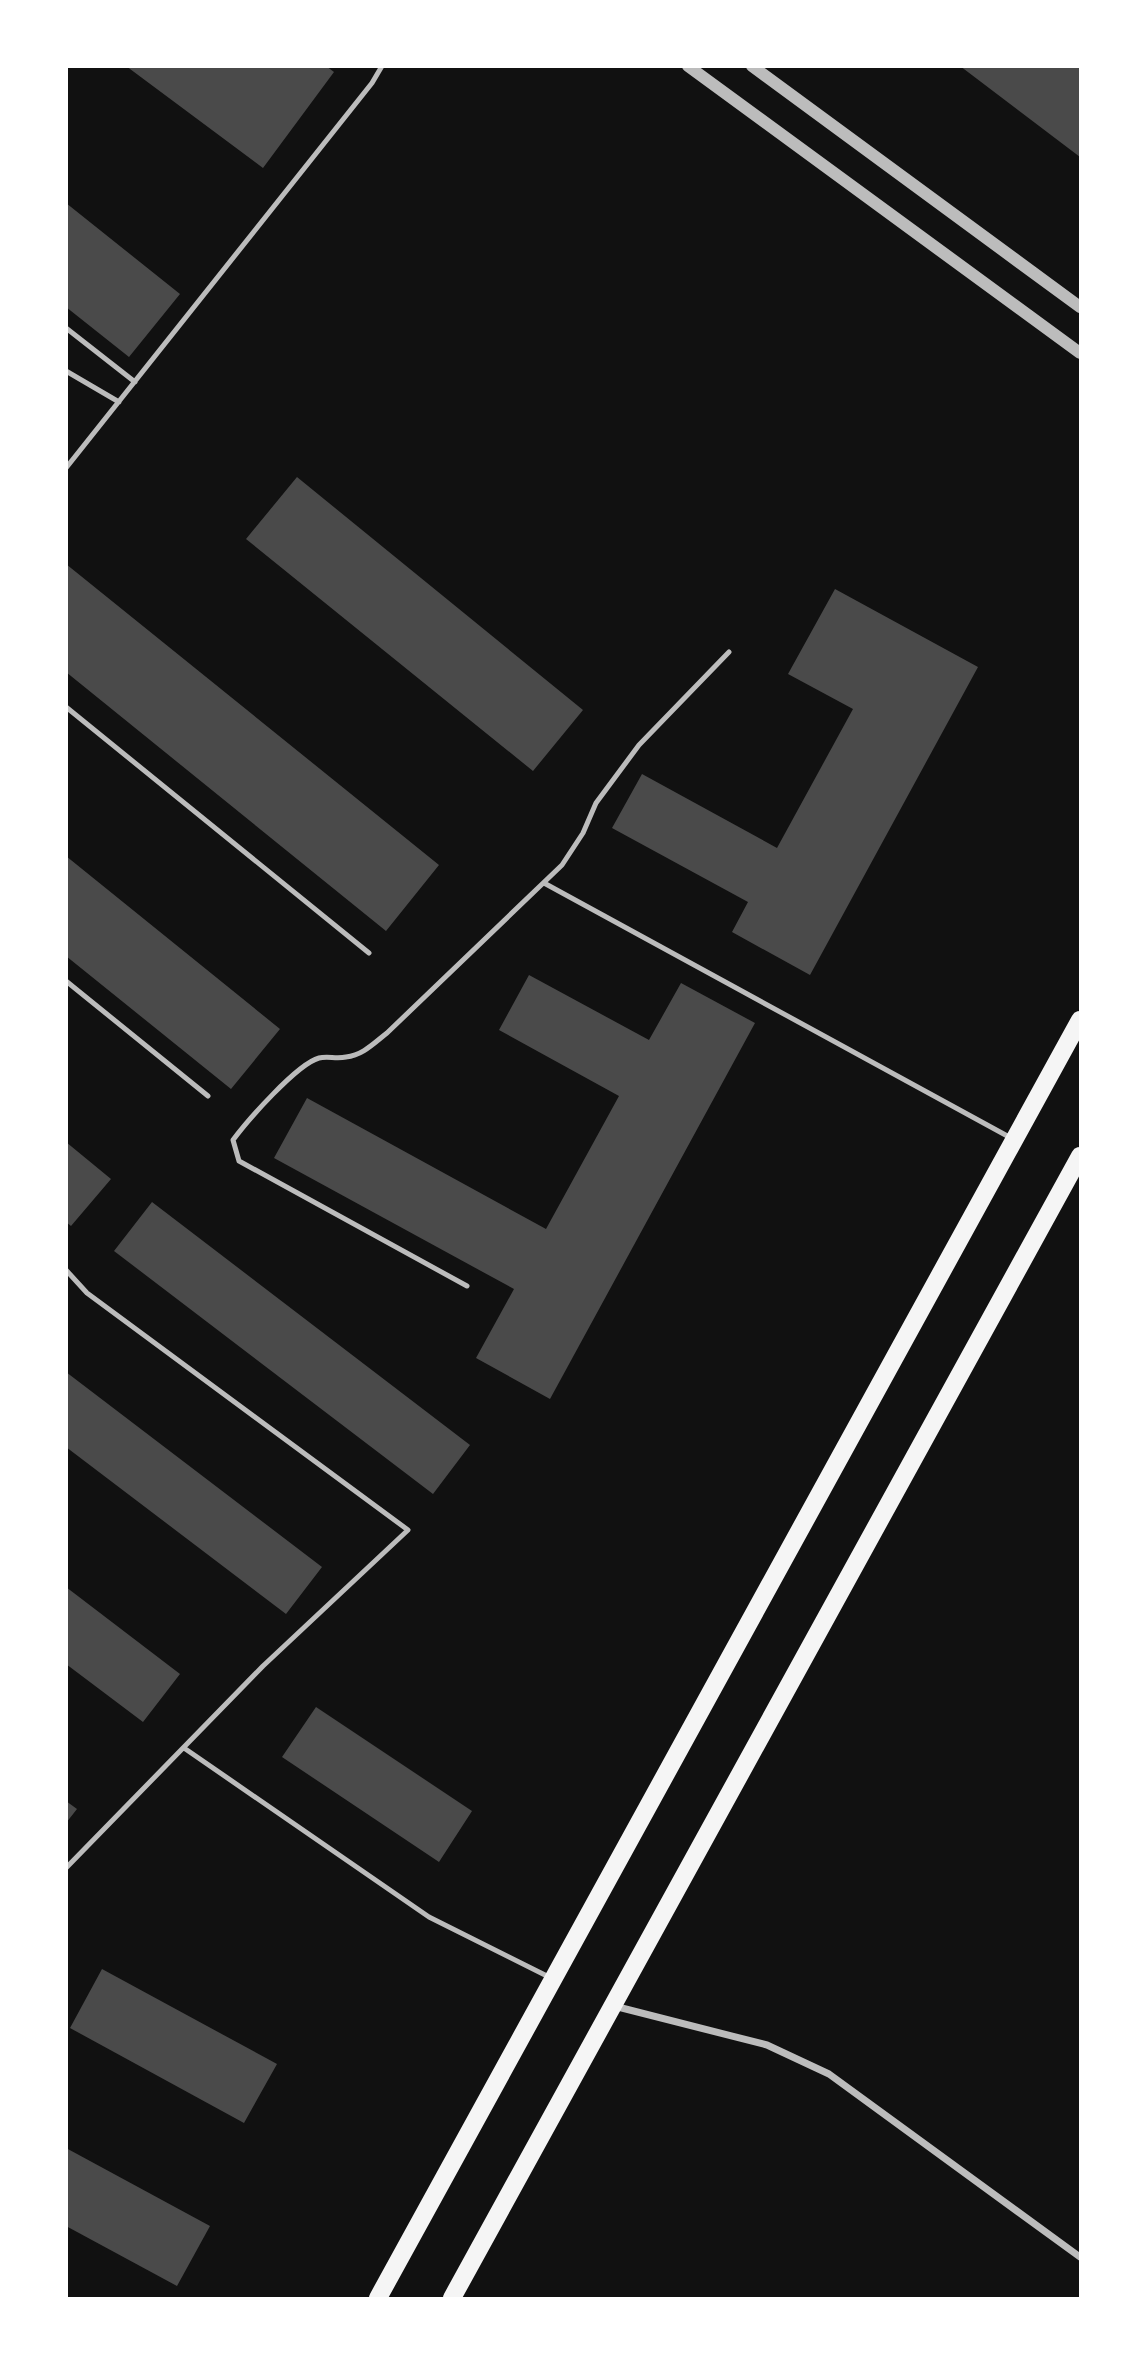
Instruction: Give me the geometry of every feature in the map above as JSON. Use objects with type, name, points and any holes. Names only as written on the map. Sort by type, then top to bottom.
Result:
[{"type":"main road","points":[[378,2298],[1080,1020]]},
{"type":"main road","points":[[452,2298],[1080,1156]]},
{"type":"street","points":[[688,66],[1080,354]]},
{"type":"street","points":[[752,66],[1080,307]]},
{"type":"street","points":[[613,2006],[767,2045],[829,2074],[1080,2257]]},
{"type":"lane","points":[[66,468],[372,83],[382,66]]},
{"type":"lane","points":[[66,328],[135,382]]},
{"type":"lane","points":[[66,371],[119,402]]},
{"type":"lane","points":[[467,1286],[239,1161],[233,1140],[245,1124],[304,1065],[320,1058],[346,1058],[364,1052],[387,1033],[562,866],[583,833],[596,803],[639,744],[729,652]]},
{"type":"lane","points":[[66,707],[369,953]]},
{"type":"lane","points":[[544,883],[1014,1140]]},
{"type":"lane","points":[[66,981],[208,1096]]},
{"type":"lane","points":[[66,1270],[87,1293],[408,1530],[263,1666],[66,1868]]},
{"type":"lane","points":[[184,1748],[429,1917],[554,1979]]},
{"type":"building","points":[[126,66],[326,66],[334,72],[263,168]]},
{"type":"building","points":[[960,66],[1080,66],[1080,157]]},
{"type":"building","points":[[66,203],[180,294],[129,357],[66,307]]},
{"type":"building","points":[[297,477],[583,710],[533,771],[246,539]]},
{"type":"building","points":[[66,564],[439,865],[386,931],[66,672]]},
{"type":"building","points":[[835,589],[978,667],[810,975],[732,932],[748,902],[612,828],[642,774],[777,848],[853,709],[788,674]]},
{"type":"building","points":[[66,856],[280,1029],[231,1089],[66,956]]},
{"type":"building","points":[[529,975],[649,1040],[681,983],[755,1023],[550,1399],[476,1358],[514,1289],[274,1158],[307,1098],[546,1229],[619,1096],[499,1030]]},
{"type":"building","points":[[66,1142],[111,1179],[71,1226],[66,1222]]},
{"type":"building","points":[[152,1202],[470,1445],[433,1494],[114,1251]]},
{"type":"building","points":[[66,1372],[322,1567],[286,1614],[66,1447]]},
{"type":"building","points":[[66,1587],[180,1674],[143,1722],[66,1664]]},
{"type":"building","points":[[316,1707],[472,1811],[439,1862],[282,1757]]},
{"type":"building","points":[[66,1801],[77,1809],[66,1823]]},
{"type":"building","points":[[102,1969],[277,2064],[244,2123],[70,2028]]},
{"type":"building","points":[[66,2148],[210,2226],[177,2286],[66,2226]]}]
